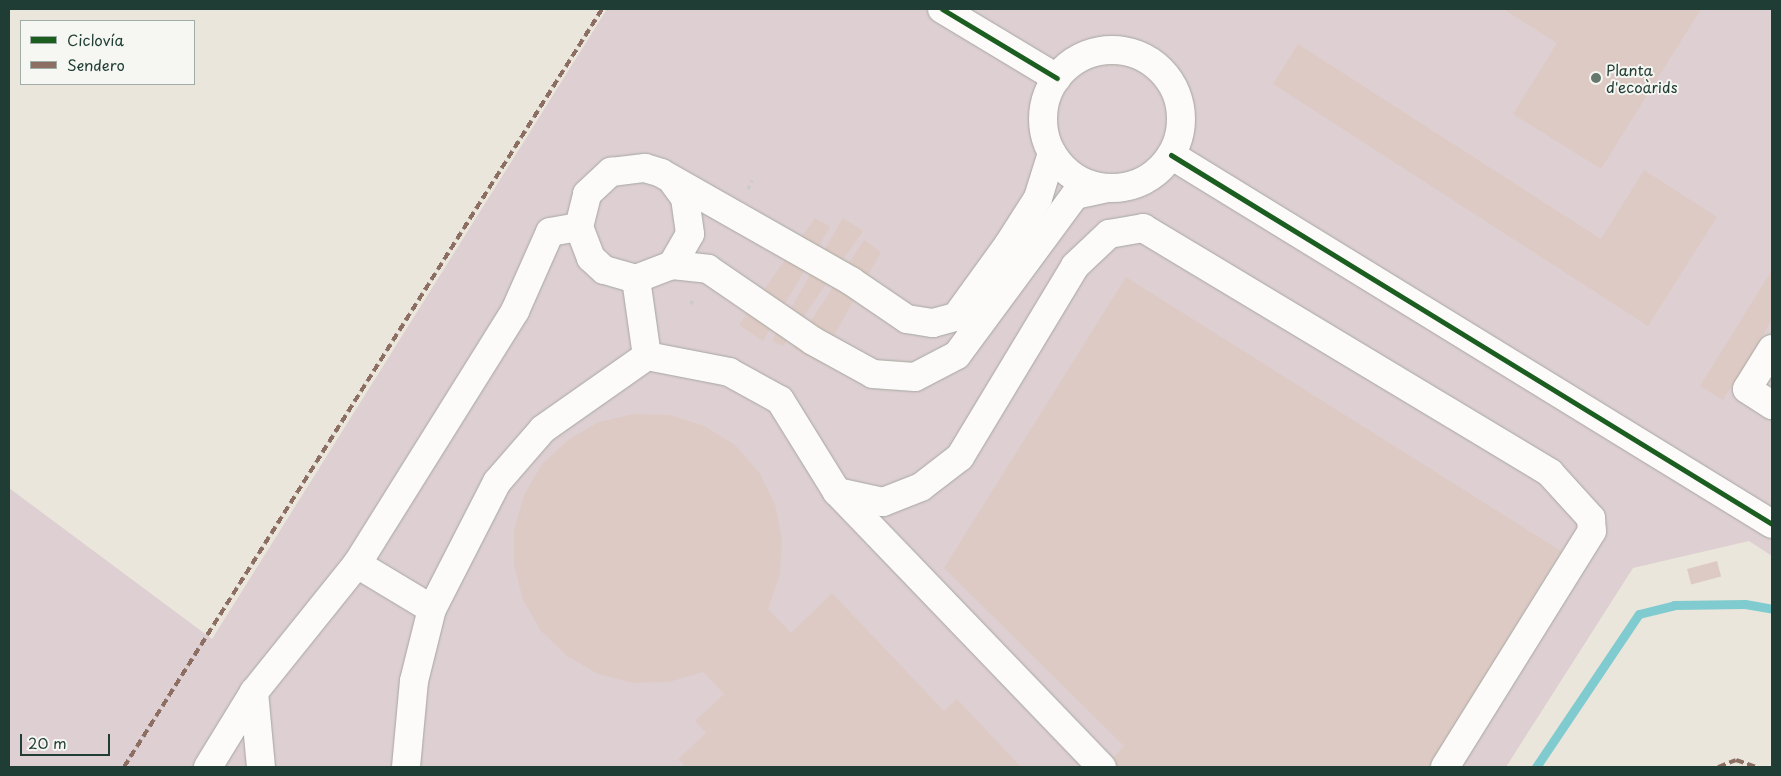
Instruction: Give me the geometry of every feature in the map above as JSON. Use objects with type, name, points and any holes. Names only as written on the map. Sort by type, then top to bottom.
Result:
[{"type":"street","points":[[942,9],[1057,78]]},
{"type":"street","points":[[1052,153],[1038,198],[1008,245],[956,317],[933,323],[907,319],[851,281],[645,168],[612,172],[587,194],[579,227],[591,258],[604,270],[636,279],[672,265],[708,269],[812,341],[873,374],[915,377],[957,355],[1075,195],[1144,181],[1171,155],[1178,137],[1178,99],[1157,67],[1132,53],[1111,50],[1072,63],[1057,78],[1043,115],[1052,153],[1066,171],[1085,183],[1107,188]]},
{"type":"street","points":[[1171,155],[1772,524]]},
{"type":"street","points":[[672,265],[690,234],[685,198],[674,183]]},
{"type":"street","points":[[208,767],[254,692],[357,564],[515,311],[550,232],[579,227]]},
{"type":"street","points":[[836,492],[883,502],[921,487],[960,457],[1075,266],[1109,234],[1143,228],[1550,473],[1591,518],[1592,531],[1444,767]]},
{"type":"street","points":[[636,279],[647,356]]},
{"type":"street","points":[[1772,349],[1747,389],[1772,404]]},
{"type":"street","points":[[406,767],[414,681],[432,609],[502,476],[542,429],[647,356],[729,372],[780,400],[836,492],[1102,767]]},
{"type":"street","points":[[357,564],[432,609]]},
{"type":"street","points":[[254,692],[261,767]]},
{"type":"shaded area","points":[[607,9],[1772,9],[1772,556],[1749,541],[1633,568],[1506,767],[9,767],[9,488],[212,639]]},
{"type":"building","name":"Planta d'ecoàrids","points":[[1503,9],[1701,9],[1601,169],[1513,114],[1557,43]]},
{"type":"building","points":[[1298,44],[1601,239],[1644,170],[1717,217],[1648,326],[1273,84]]},
{"type":"building","points":[[815,218],[830,227],[763,341],[739,325]]},
{"type":"building","points":[[843,218],[863,231],[783,346],[772,341]]},
{"type":"building","points":[[864,240],[881,252],[819,362],[793,348]]},
{"type":"building","points":[[1772,270],[1772,320],[1723,400],[1700,386]]},
{"type":"building","points":[[1126,277],[1561,551],[1428,767],[1104,767],[1124,746],[944,568]]},
{"type":"building","points":[[634,414],[670,415],[704,426],[735,445],[759,472],[775,504],[782,539],[780,575],[768,609],[791,633],[832,593],[944,711],[957,699],[1021,767],[686,767],[678,759],[706,733],[695,721],[724,694],[703,672],[669,682],[633,683],[598,674],[567,656],[541,631],[523,600],[514,565],[514,530],[524,495],[542,464],[568,440],[599,422]]},
{"type":"building","points":[[1717,561],[1721,576],[1691,584],[1687,569]]},
{"type":"waterway","points":[[1536,767],[1639,614],[1674,605],[1745,604],[1772,609]]},
{"type":"marked path","points":[[124,767],[602,9]]},
{"type":"marked path","points":[[1718,767],[1736,760],[1756,767]]},
{"type":"cycle path","points":[[942,9],[1057,78]]},
{"type":"cycle path","points":[[1171,155],[1772,524]]},
{"type":"place","name":"Planta d'ecoàrids","points":[[1596,78]]}]
